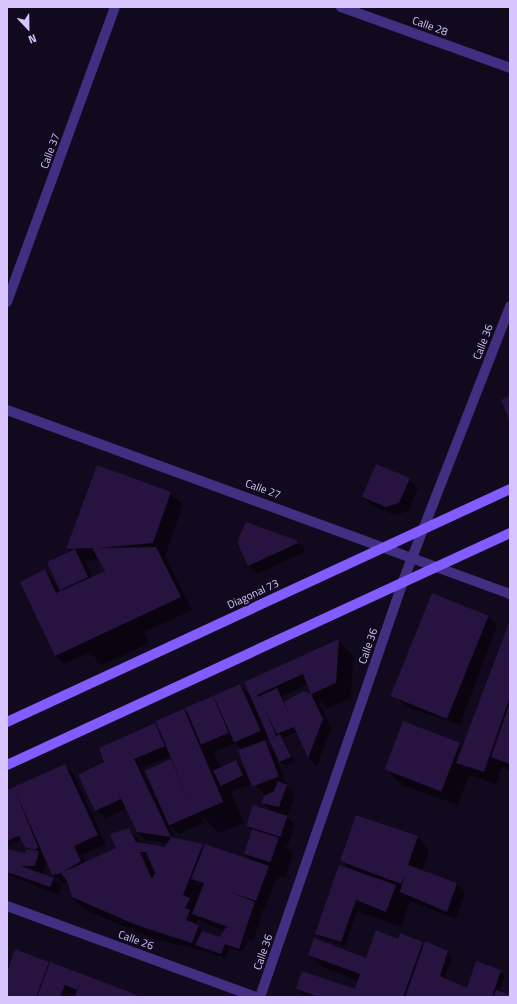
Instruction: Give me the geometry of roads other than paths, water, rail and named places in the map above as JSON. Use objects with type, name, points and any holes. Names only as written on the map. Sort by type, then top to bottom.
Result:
[{"type":"main road","name":"Diagonal 73","points":[[7,722],[510,488]]},
{"type":"main road","points":[[7,765],[435,566],[510,533]]},
{"type":"street","name":"Calle 37","points":[[7,302],[115,7]]},
{"type":"street","name":"Calle 28","points":[[342,7],[510,68]]},
{"type":"street","name":"Calle 36","points":[[260,997],[403,581],[425,528],[510,306]]},
{"type":"street","name":"Calle 27","points":[[7,410],[510,594]]},
{"type":"street","name":"Calle 26","points":[[7,906],[256,997]]}]
